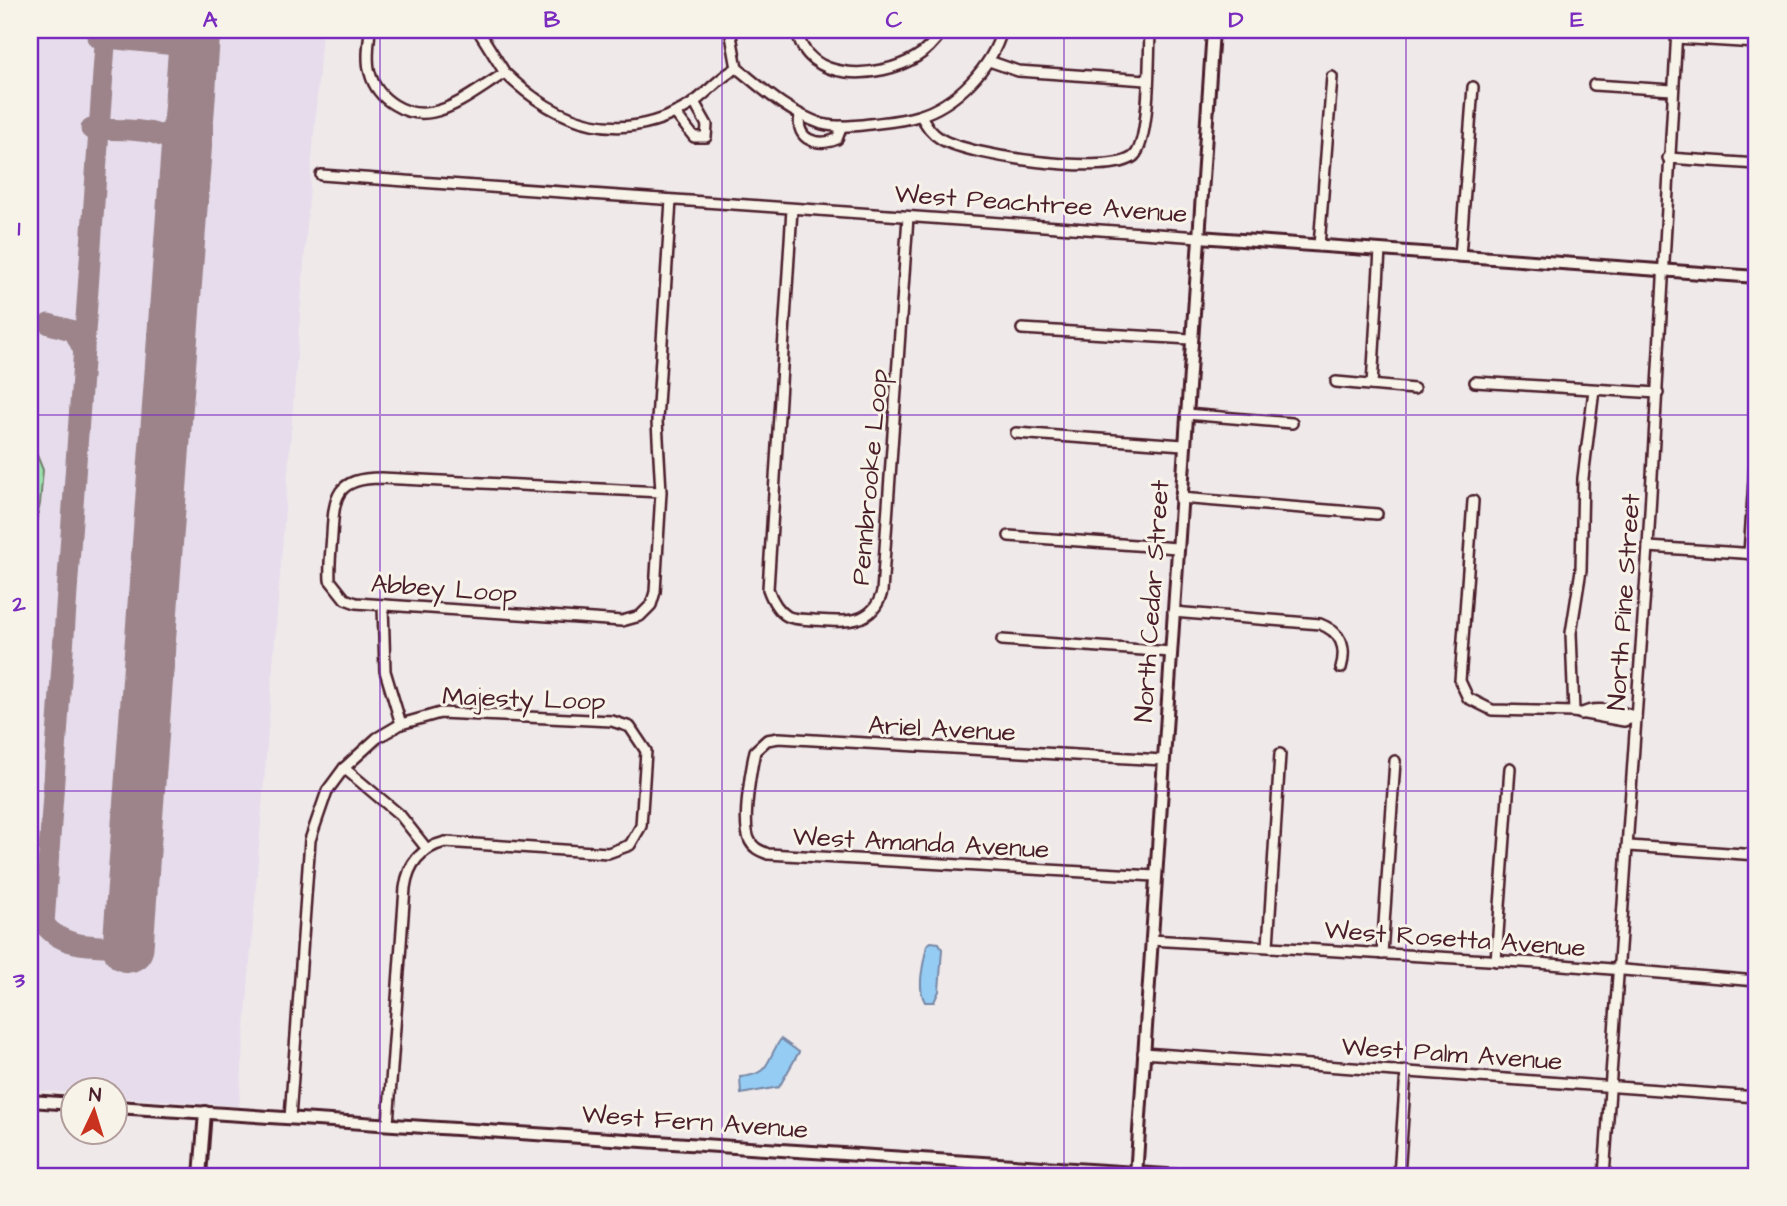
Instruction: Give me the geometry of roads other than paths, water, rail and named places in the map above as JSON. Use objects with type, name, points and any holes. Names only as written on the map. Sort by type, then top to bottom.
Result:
[{"type":"street","points":[[370,30],[370,73],[378,90],[393,105],[415,114],[435,112],[505,73]]},
{"type":"street","points":[[478,30],[505,73],[543,105],[584,123],[638,125],[675,113],[694,102],[737,68]]},
{"type":"street","points":[[605,30],[623,30]]},
{"type":"street","points":[[730,30],[737,68],[781,105],[800,116],[825,125],[842,126],[921,116],[960,91],[989,61],[1002,30]]},
{"type":"street","points":[[797,30],[807,53],[823,66],[855,73],[891,67],[917,57],[943,30]]},
{"type":"street","points":[[921,116],[930,131],[964,149],[1014,159],[1113,165],[1135,155],[1140,146],[1150,30]]},
{"type":"street","name":"North Cedar Street","points":[[1136,1175],[1190,339],[1213,30]]},
{"type":"street","points":[[1677,34],[1697,39],[1757,43]]},
{"type":"street","name":"North Pine Street","points":[[1604,1176],[1621,970],[1658,393],[1668,158],[1677,34]]},
{"type":"street","points":[[989,61],[1018,71],[1146,80]]},
{"type":"street","points":[[1320,246],[1332,77]]},
{"type":"street","points":[[1594,85],[1672,90]]},
{"type":"street","points":[[1460,256],[1472,87]]},
{"type":"street","points":[[675,113],[694,137],[706,137],[707,125],[694,102]]},
{"type":"street","points":[[800,116],[800,127],[804,136],[823,145],[837,139],[842,126]]},
{"type":"street","points":[[1668,158],[1757,164]]},
{"type":"street","name":"West Peachtree Avenue","points":[[321,175],[1757,277]]},
{"type":"street","name":"Abbey Loop","points":[[661,492],[381,478],[355,480],[344,486],[334,505],[330,580],[345,598],[356,603],[632,620],[646,611],[654,598],[661,492],[657,421],[671,200]]},
{"type":"street","name":"Pennbrooke Loop","points":[[792,209],[768,589],[773,602],[790,618],[847,622],[870,614],[879,605],[882,592],[908,217]]},
{"type":"street","points":[[1372,385],[1380,250]]},
{"type":"street","points":[[1022,330],[1190,339]]},
{"type":"street","points":[[1336,382],[1414,389]]},
{"type":"street","points":[[1475,382],[1658,393]]},
{"type":"street","points":[[1577,713],[1571,633],[1583,556],[1583,478],[1594,390]]},
{"type":"street","points":[[1186,414],[1292,423]]},
{"type":"street","points":[[1016,433],[1183,445]]},
{"type":"street","points":[[1648,547],[1753,554],[1757,436]]},
{"type":"street","points":[[1180,498],[1377,514]]},
{"type":"street","points":[[1473,501],[1462,635],[1460,681],[1463,690],[1476,704],[1492,710],[1577,713],[1624,721],[1636,717]]},
{"type":"street","points":[[1009,536],[1177,548]]},
{"type":"street","points":[[383,605],[385,671],[401,724]]},
{"type":"street","points":[[1173,612],[1320,624],[1336,633],[1343,642],[1341,668]]},
{"type":"street","points":[[1002,640],[1171,652]]},
{"type":"street","name":"Majesty Loop","points":[[290,1118],[310,840],[327,791],[344,768],[377,738],[401,724],[440,713],[612,721],[630,727],[646,751],[641,826],[636,838],[620,850],[595,852],[453,842],[427,849]]},
{"type":"street","name":"Ariel Avenue","points":[[750,781],[755,751],[767,740],[779,738],[1163,760]]},
{"type":"street","points":[[1268,946],[1280,754]]},
{"type":"street","points":[[1382,954],[1395,761]]},
{"type":"street","points":[[344,768],[400,815],[427,849],[416,858],[407,877],[388,1124]]},
{"type":"street","points":[[1496,961],[1510,768]]},
{"type":"street","name":"West Amanda Avenue","points":[[750,781],[747,832],[754,848],[768,854],[1154,876]]},
{"type":"street","points":[[1629,846],[1757,855]]},
{"type":"street","name":"West Rosetta Avenue","points":[[1151,940],[1496,961],[1757,981]]},
{"type":"street","name":"West Palm Avenue","points":[[1143,1053],[1757,1097]]},
{"type":"street","points":[[1399,1176],[1406,1071]]},
{"type":"street","points":[[30,1101],[60,1103]]},
{"type":"street","name":"West Fern Avenue","points":[[130,1108],[1183,1176]]},
{"type":"street","points":[[200,1176],[205,1112]]},
{"type":"water","points":[[931,942],[939,943],[942,949],[939,991],[934,1002],[925,1002],[921,989],[922,974],[927,945]]},
{"type":"water","points":[[781,1039],[799,1052],[779,1087],[741,1094],[740,1077],[758,1073],[763,1069]]}]
